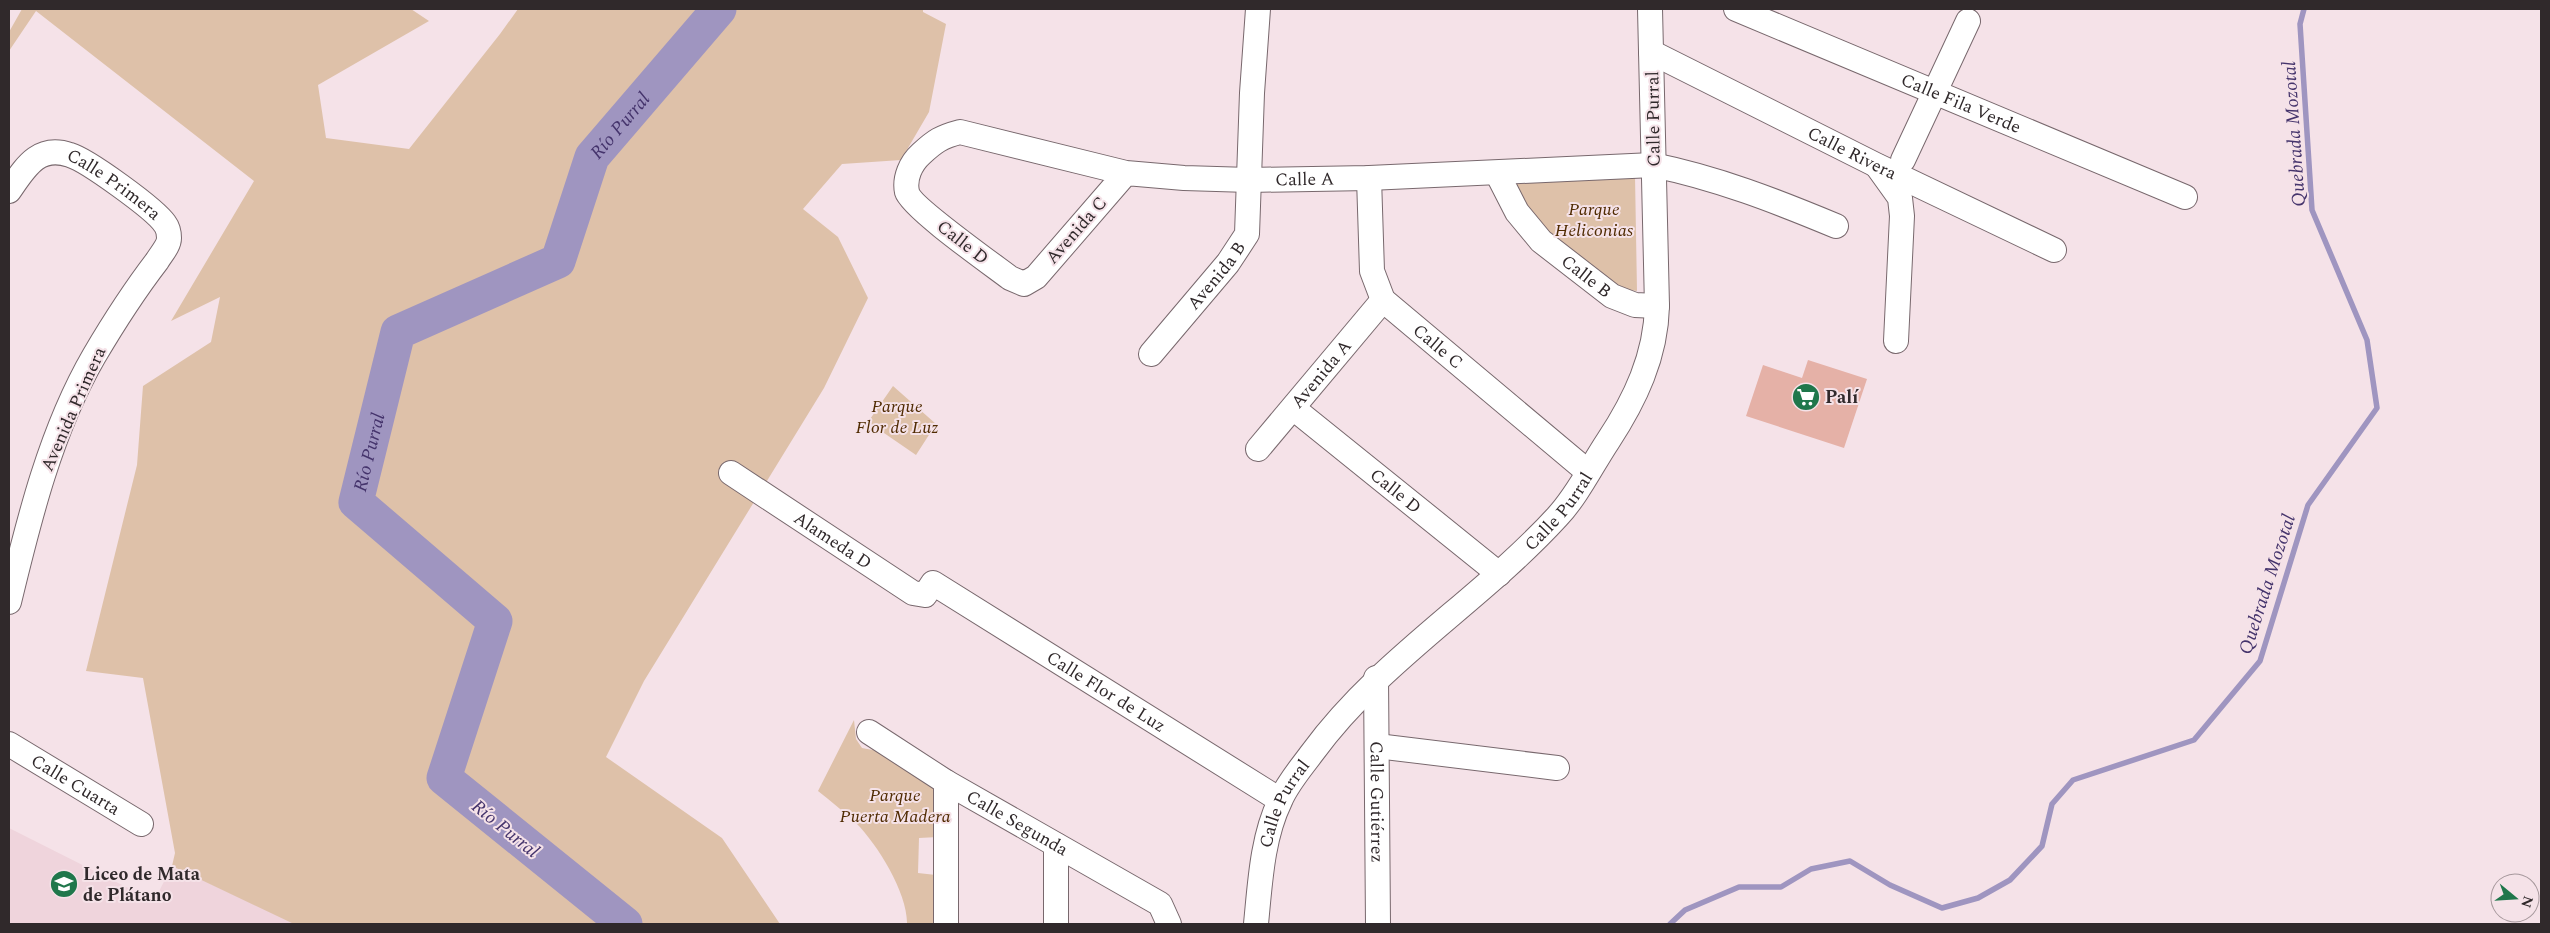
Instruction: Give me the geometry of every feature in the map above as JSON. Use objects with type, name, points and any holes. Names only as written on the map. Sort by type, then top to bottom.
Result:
[{"type":"street","name":"Avenida B","points":[[1151,354],[1239,248],[1247,234],[1252,93],[1258,9]]},
{"type":"street","name":"Calle Purral","points":[[1256,924],[1267,841],[1280,800],[1329,729],[1376,678],[1499,574],[1558,516],[1625,414],[1650,359],[1657,323],[1657,306],[1650,9]]},
{"type":"street","name":"Calle Fila Verde","points":[[1736,9],[2185,197]]},
{"type":"street","points":[[1903,160],[1968,21]]},
{"type":"street","name":"Calle Rivera","points":[[1652,52],[1876,165],[2054,250]]},
{"type":"street","name":"Calle A","points":[[907,194],[907,180],[913,161],[940,137],[960,132],[1126,173],[1184,178],[1249,180],[1369,178],[1653,165],[1691,173],[1759,194],[1836,226]]},
{"type":"street","name":"Calle Primera","points":[[9,192],[26,167],[40,155],[52,151],[70,155],[91,166],[153,212],[169,231]]},
{"type":"street","points":[[1876,165],[1900,198],[1902,216],[1896,341]]},
{"type":"street","name":"Avenida C","points":[[1024,284],[1036,277],[1126,173]]},
{"type":"street","name":"Calle B","points":[[1497,173],[1518,212],[1541,241],[1612,296],[1635,305],[1657,306]]},
{"type":"street","name":"Calle C","points":[[1369,178],[1372,271],[1383,300],[1588,472]]},
{"type":"street","name":"Calle D","points":[[907,194],[920,208],[1010,278],[1024,284]]},
{"type":"street","name":"Avenida Primera","points":[[9,602],[30,515],[45,467],[67,414],[88,366],[125,303],[164,252],[169,240],[169,231]]},
{"type":"street","name":"Avenida A","points":[[1258,449],[1383,300]]},
{"type":"street","name":"Calle D","points":[[1293,408],[1499,574]]},
{"type":"street","name":"Alameda D","points":[[731,473],[913,593],[925,595],[933,583]]},
{"type":"street","name":"Calle Flor de Luz","points":[[933,583],[1280,800]]},
{"type":"street","name":"Calle Gutiérrez","points":[[1376,678],[1378,924]]},
{"type":"street","name":"Calle Segunda","points":[[869,732],[946,782],[1160,904],[1167,918]]},
{"type":"street","name":"Calle Cuarta","points":[[9,744],[141,824]]},
{"type":"street","points":[[1377,746],[1557,768]]},
{"type":"street","points":[[946,782],[946,924]]},
{"type":"street","points":[[1056,845],[1056,924]]},
{"type":"shaded area","name":"Liceo de Mata de Plátano","points":[[9,828],[154,901],[172,866],[294,923],[9,924]]},
{"type":"green space","points":[[22,9],[411,9],[429,21],[318,85],[326,138],[409,149],[518,9],[923,9],[923,12],[946,24],[929,112],[901,160],[842,164],[803,209],[838,237],[868,298],[824,388],[644,681],[606,757],[722,838],[780,924],[294,924],[172,866],[175,853],[143,678],[86,671],[137,465],[143,386],[211,342],[220,297],[171,321],[254,181],[36,11],[9,51],[9,32]]},
{"type":"green space","name":"Parque Heliconias","points":[[1635,176],[1637,291],[1613,288],[1521,209],[1511,181]]},
{"type":"green space","name":"Parque Flor de Luz","points":[[893,386],[936,424],[916,455],[868,422]]},
{"type":"green space","name":"Parque Puerta Madera","points":[[854,720],[856,739],[862,748],[878,751],[936,783],[938,837],[919,838],[918,873],[936,875],[936,924],[907,924],[903,899],[882,857],[865,832],[818,791]]},
{"type":"building","name":"Palí","points":[[1808,360],[1867,379],[1844,448],[1746,416],[1763,365],[1802,378]]},
{"type":"waterway","name":"Río Purral","points":[[625,924],[444,778],[495,621],[356,502],[398,332],[558,261],[592,157],[719,9]]},
{"type":"waterway","name":"Quebrada Mozotal","points":[[1670,924],[1685,910],[1739,887],[1781,887],[1811,869],[1850,861],[1890,885],[1942,908],[1978,898],[2010,880],[2042,846],[2052,804],[2073,780],[2194,740],[2260,661],[2308,505],[2377,408],[2367,340],[2312,210],[2300,24],[2304,9]]},
{"type":"place","name":"Palí","points":[[1806,397]]},
{"type":"place","name":"Liceo de Mata de Plátano","points":[[64,884]]}]
